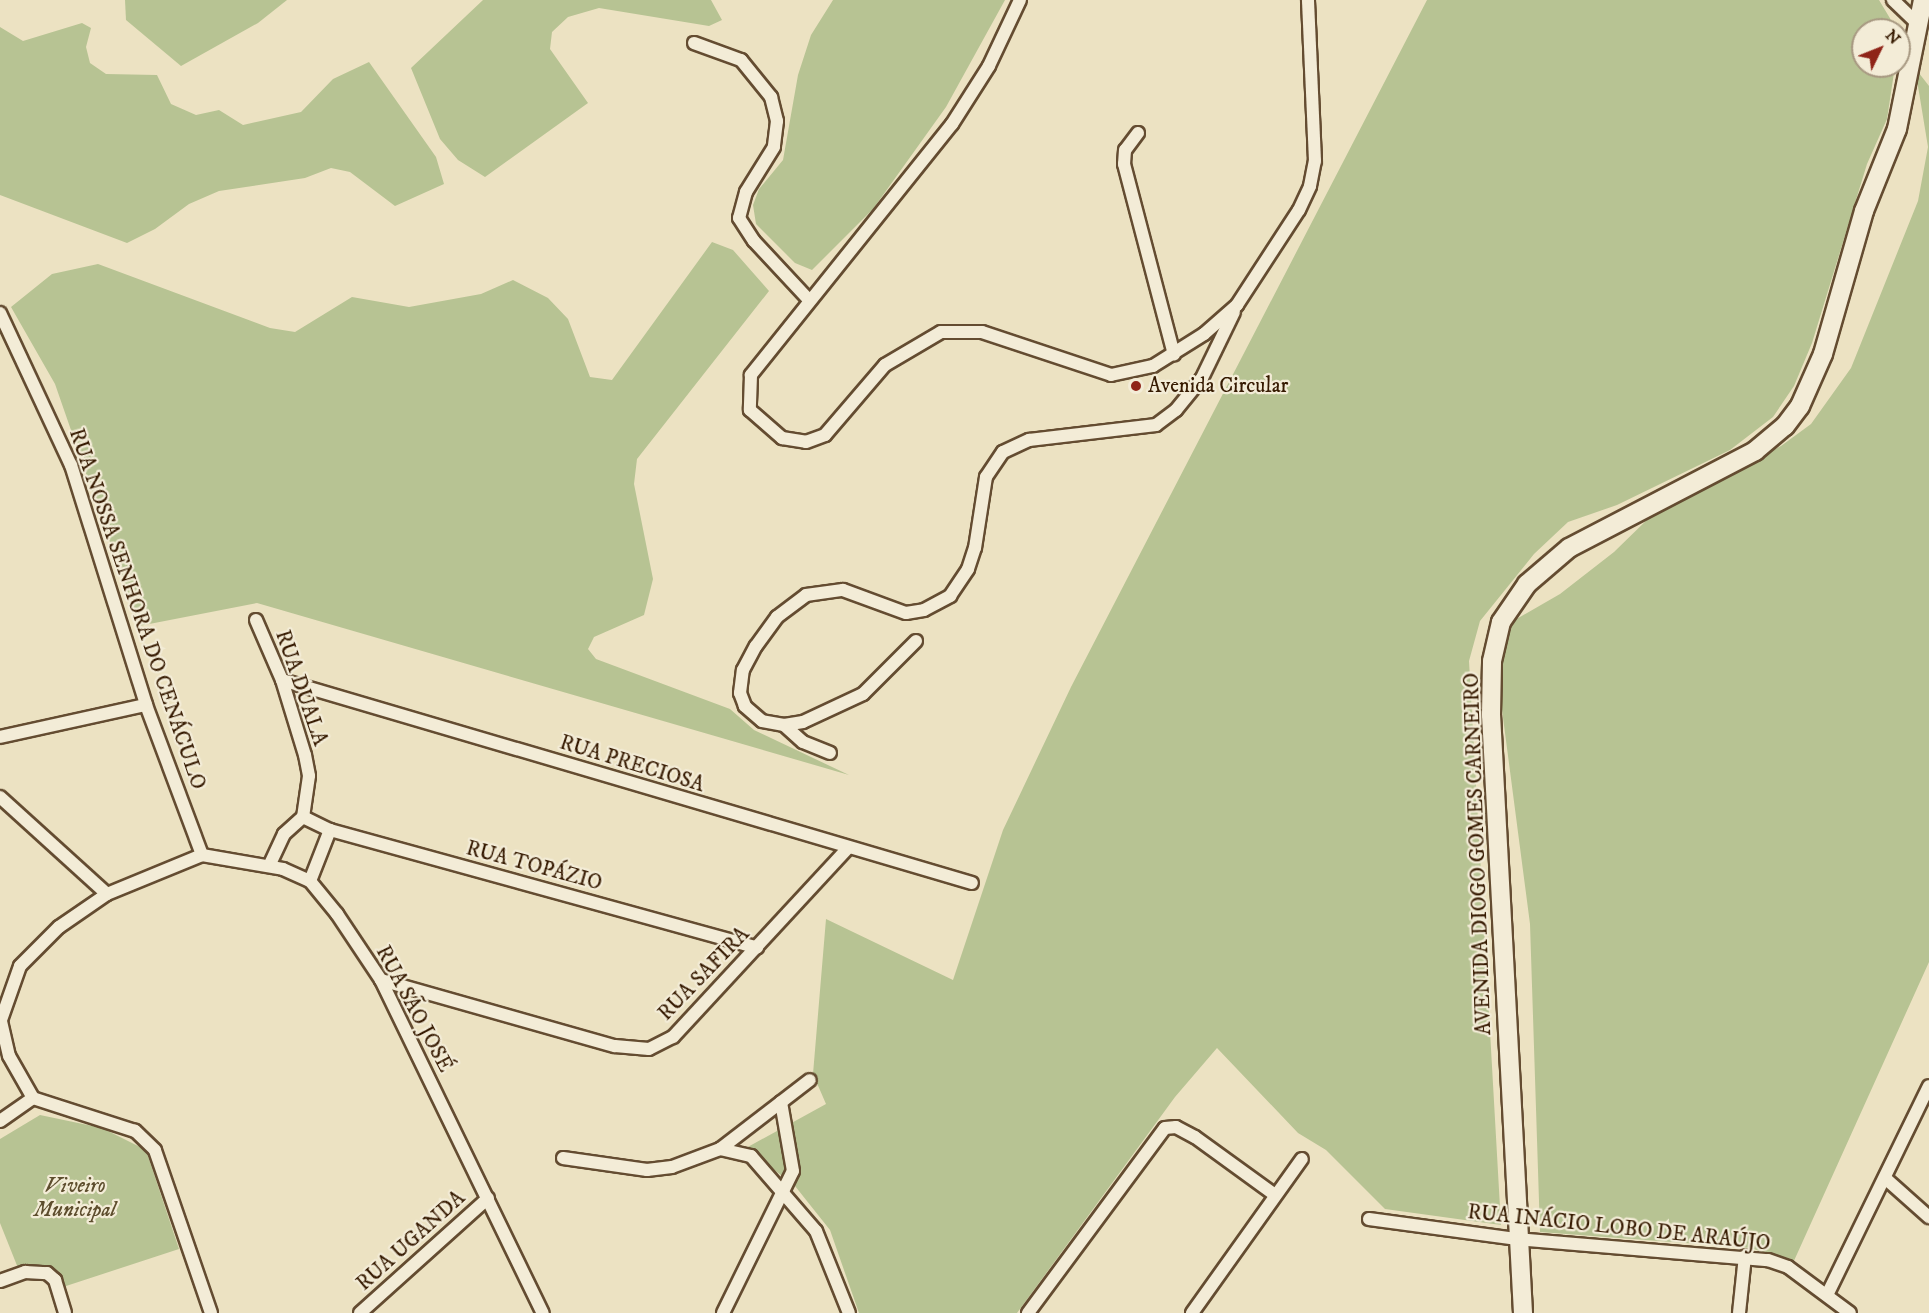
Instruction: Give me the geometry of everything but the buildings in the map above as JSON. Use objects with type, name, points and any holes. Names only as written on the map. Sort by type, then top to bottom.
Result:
[{"type":"street","points":[[1020,0],[974,94],[910,181],[809,300],[748,383],[748,402],[758,420],[795,442],[825,435],[885,365],[941,332],[982,332],[1111,375],[1137,371],[1174,355],[1237,305]]},
{"type":"street","points":[[916,641],[863,694],[835,711],[784,725],[762,721],[751,712],[740,684],[756,646],[789,605],[820,590],[843,590],[906,613],[924,610],[950,596],[975,548],[986,477],[1003,452],[1029,440],[1156,425],[1176,410],[1202,378],[1237,305],[1299,210],[1310,186],[1315,161],[1308,0]]},
{"type":"street","points":[[1893,0],[1915,21]]},
{"type":"street","name":"AVENIDA DIOGO GOMES CARNEIRO","points":[[1523,1313],[1516,1239],[1491,715],[1492,661],[1501,622],[1527,584],[1569,548],[1755,451],[1785,426],[1800,406],[1823,354],[1864,211],[1897,129],[1915,21],[1923,0]]},
{"type":"street","points":[[694,43],[741,60],[771,97],[777,121],[774,147],[746,192],[739,218],[754,241],[809,300]]},
{"type":"street","points":[[1138,133],[1125,150],[1124,164],[1174,355]]},
{"type":"street","name":"RUA NOSSA SENHORA DO CENÁCULO","points":[[0,313],[71,465],[146,705],[202,855]]},
{"type":"street","name":"RUA DUALA","points":[[256,620],[282,680],[309,776],[303,817]]},
{"type":"street","name":"RUA PRECIOSA","points":[[282,680],[848,849],[972,883]]},
{"type":"street","points":[[0,737],[146,705]]},
{"type":"street","points":[[784,725],[803,742],[830,753]]},
{"type":"street","points":[[0,797],[107,894]]},
{"type":"street","points":[[270,864],[284,834],[303,817]]},
{"type":"street","name":"RUA TOPÁZIO","points":[[303,817],[330,830],[757,948]]},
{"type":"street","points":[[211,1313],[161,1163],[146,1139],[33,1098],[2,1039],[10,985],[39,945],[107,894],[202,855],[270,864],[310,881],[330,830]]},
{"type":"street","name":"RUA SAFIRA","points":[[381,980],[637,1050],[673,1037],[848,849]]},
{"type":"street","name":"RUA SÃO JOSÉ","points":[[310,881],[381,980],[543,1313]]},
{"type":"street","points":[[563,1158],[647,1170],[672,1167],[720,1149],[810,1080]]},
{"type":"street","points":[[1828,1293],[1929,1086]]},
{"type":"street","points":[[0,1121],[33,1098]]},
{"type":"street","points":[[723,1313],[782,1193],[794,1160],[781,1102]]},
{"type":"street","points":[[1028,1313],[1165,1128],[1176,1127],[1195,1137],[1275,1195]]},
{"type":"street","points":[[720,1149],[751,1156],[816,1231],[849,1313]]},
{"type":"street","points":[[1192,1313],[1302,1159]]},
{"type":"street","points":[[1885,1178],[1929,1217]]},
{"type":"street","name":"RUA UGANDA","points":[[360,1313],[488,1198]]},
{"type":"street","name":"RUA INÁCIO LOBO DE ARAÚJO","points":[[1369,1219],[1516,1239],[1745,1256],[1788,1266],[1828,1293],[1850,1313]]},
{"type":"street","points":[[1739,1313],[1745,1256]]},
{"type":"street","points":[[0,1281],[25,1272],[47,1273],[55,1280],[65,1313]]},
{"type":"green space","points":[[125,0],[287,0],[258,23],[181,66],[126,20]]},
{"type":"green space","points":[[483,0],[711,0],[722,20],[709,26],[599,8],[568,17],[552,32],[550,49],[588,103],[485,177],[458,160],[440,139],[411,68]]},
{"type":"green space","points":[[833,0],[1005,0],[946,107],[873,209],[812,270],[795,263],[756,224],[753,205],[759,189],[783,160],[798,75],[811,35]]},
{"type":"green space","points":[[1427,0],[1879,0],[1890,18],[1851,18],[1851,78],[1893,78],[1887,119],[1867,164],[1812,343],[1794,386],[1773,417],[1730,450],[1617,505],[1568,522],[1534,554],[1480,621],[1469,661],[1501,1225],[1385,1209],[1326,1150],[1298,1133],[1217,1048],[1175,1097],[1017,1313],[859,1313],[830,1230],[795,1186],[746,1148],[826,1104],[813,1074],[826,919],[953,980],[1003,830],[1071,687]]},
{"type":"green space","points":[[82,23],[91,28],[86,47],[90,63],[106,74],[157,75],[171,104],[196,115],[219,110],[243,125],[301,112],[333,79],[369,62],[436,157],[444,184],[395,206],[350,172],[331,168],[305,178],[219,191],[189,204],[155,229],[127,243],[0,195],[0,27],[23,41]]},
{"type":"green space","points":[[1915,68],[1929,86],[1929,962],[1793,1263],[1751,1248],[1540,1232],[1530,924],[1496,664],[1513,621],[1560,594],[1614,552],[1654,513],[1781,446],[1811,424],[1851,368],[1918,201],[1928,147]]},
{"type":"green space","points":[[712,242],[733,250],[769,291],[637,459],[634,484],[653,579],[644,615],[594,637],[588,649],[596,659],[730,709],[754,730],[849,775],[257,603],[139,626],[55,384],[11,307],[52,274],[98,264],[270,328],[295,332],[352,297],[409,307],[481,294],[513,280],[548,298],[568,319],[590,377],[612,380]]},
{"type":"green space","name":"Viveiro Municipal","points":[[40,1115],[102,1128],[146,1150],[179,1249],[63,1287],[56,1271],[18,1268],[0,1223],[0,1139]]},
{"type":"place","name":"Avenida Circular","points":[[1136,386]]}]
